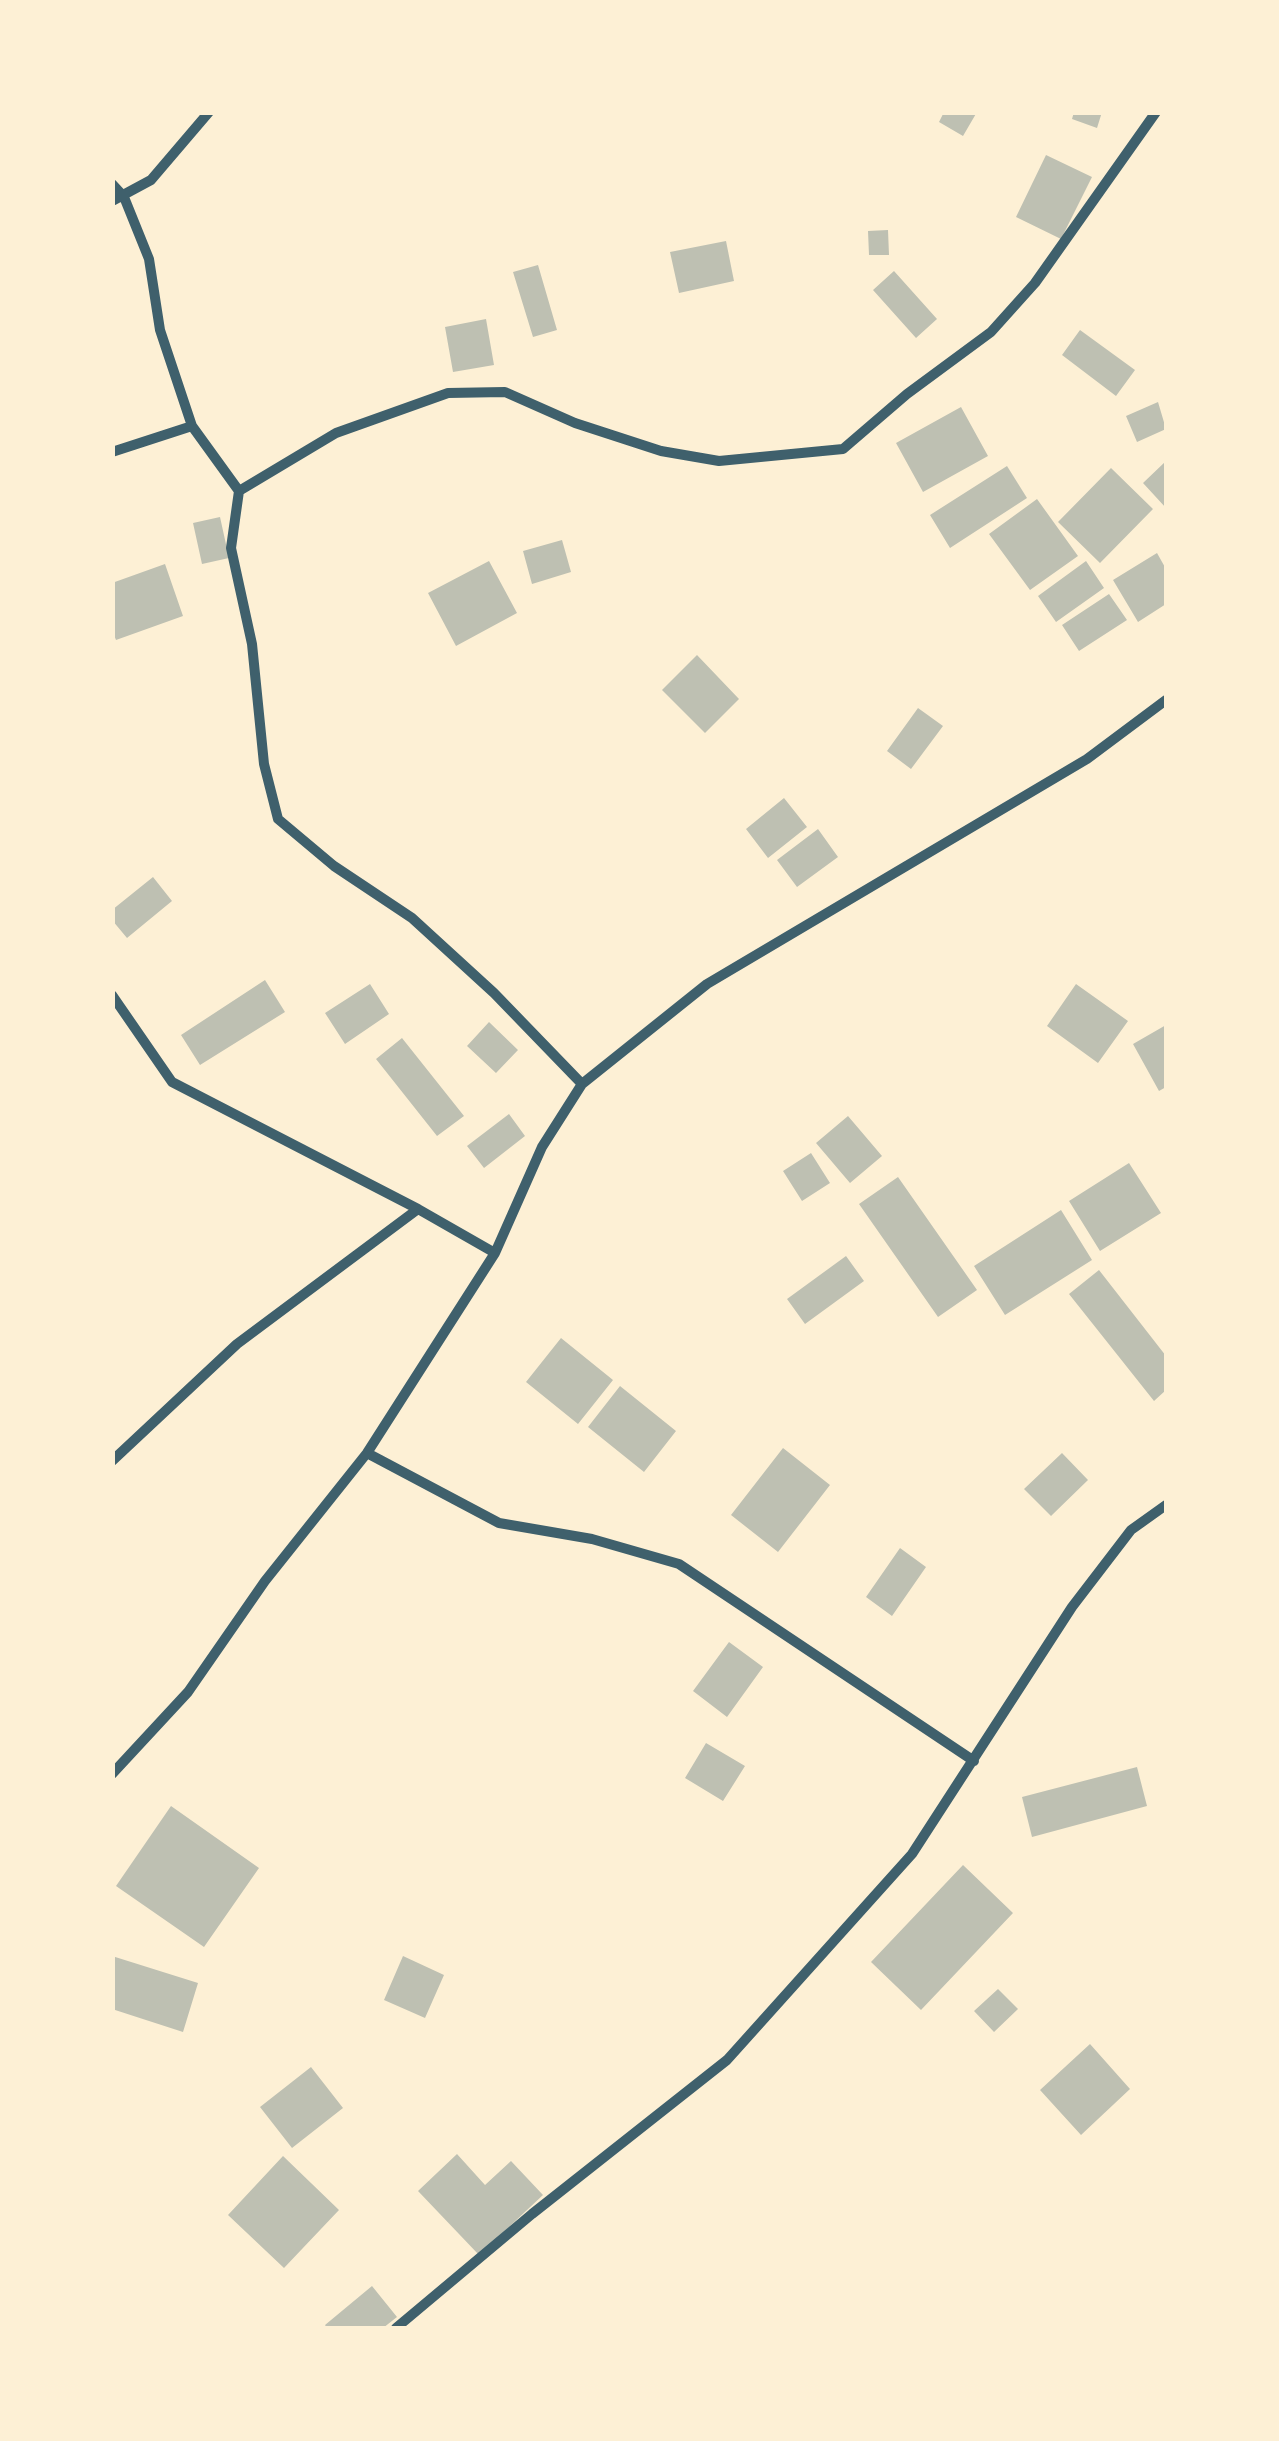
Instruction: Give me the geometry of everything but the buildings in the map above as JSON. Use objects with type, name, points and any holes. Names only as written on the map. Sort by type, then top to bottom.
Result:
[{"type":"street","points":[[118,199],[151,180],[209,112]]},
{"type":"street","points":[[239,491],[336,433],[448,393],[505,392],[574,423],[660,452],[719,462],[844,449],[907,394],[992,332],[1036,283],[1156,112]]},
{"type":"street","points":[[112,184],[149,259],[160,330],[192,426],[239,491],[231,548],[252,644],[264,764],[278,819],[334,866],[412,918],[494,993],[582,1084]]},
{"type":"street","points":[[112,452],[192,426]]},
{"type":"street","points":[[112,1774],[188,1692],[266,1581],[367,1453],[495,1252],[542,1147],[582,1084],[707,984],[1088,760],[1166,700]]},
{"type":"street","points":[[112,995],[172,1082],[495,1252]]},
{"type":"street","points":[[112,1462],[237,1344],[418,1209]]},
{"type":"street","points":[[367,1453],[499,1523],[592,1540],[679,1564],[974,1760]]},
{"type":"street","points":[[396,2328],[532,2214],[727,2060],[912,1854],[1072,1606],[1131,1530],[1166,1505]]}]
